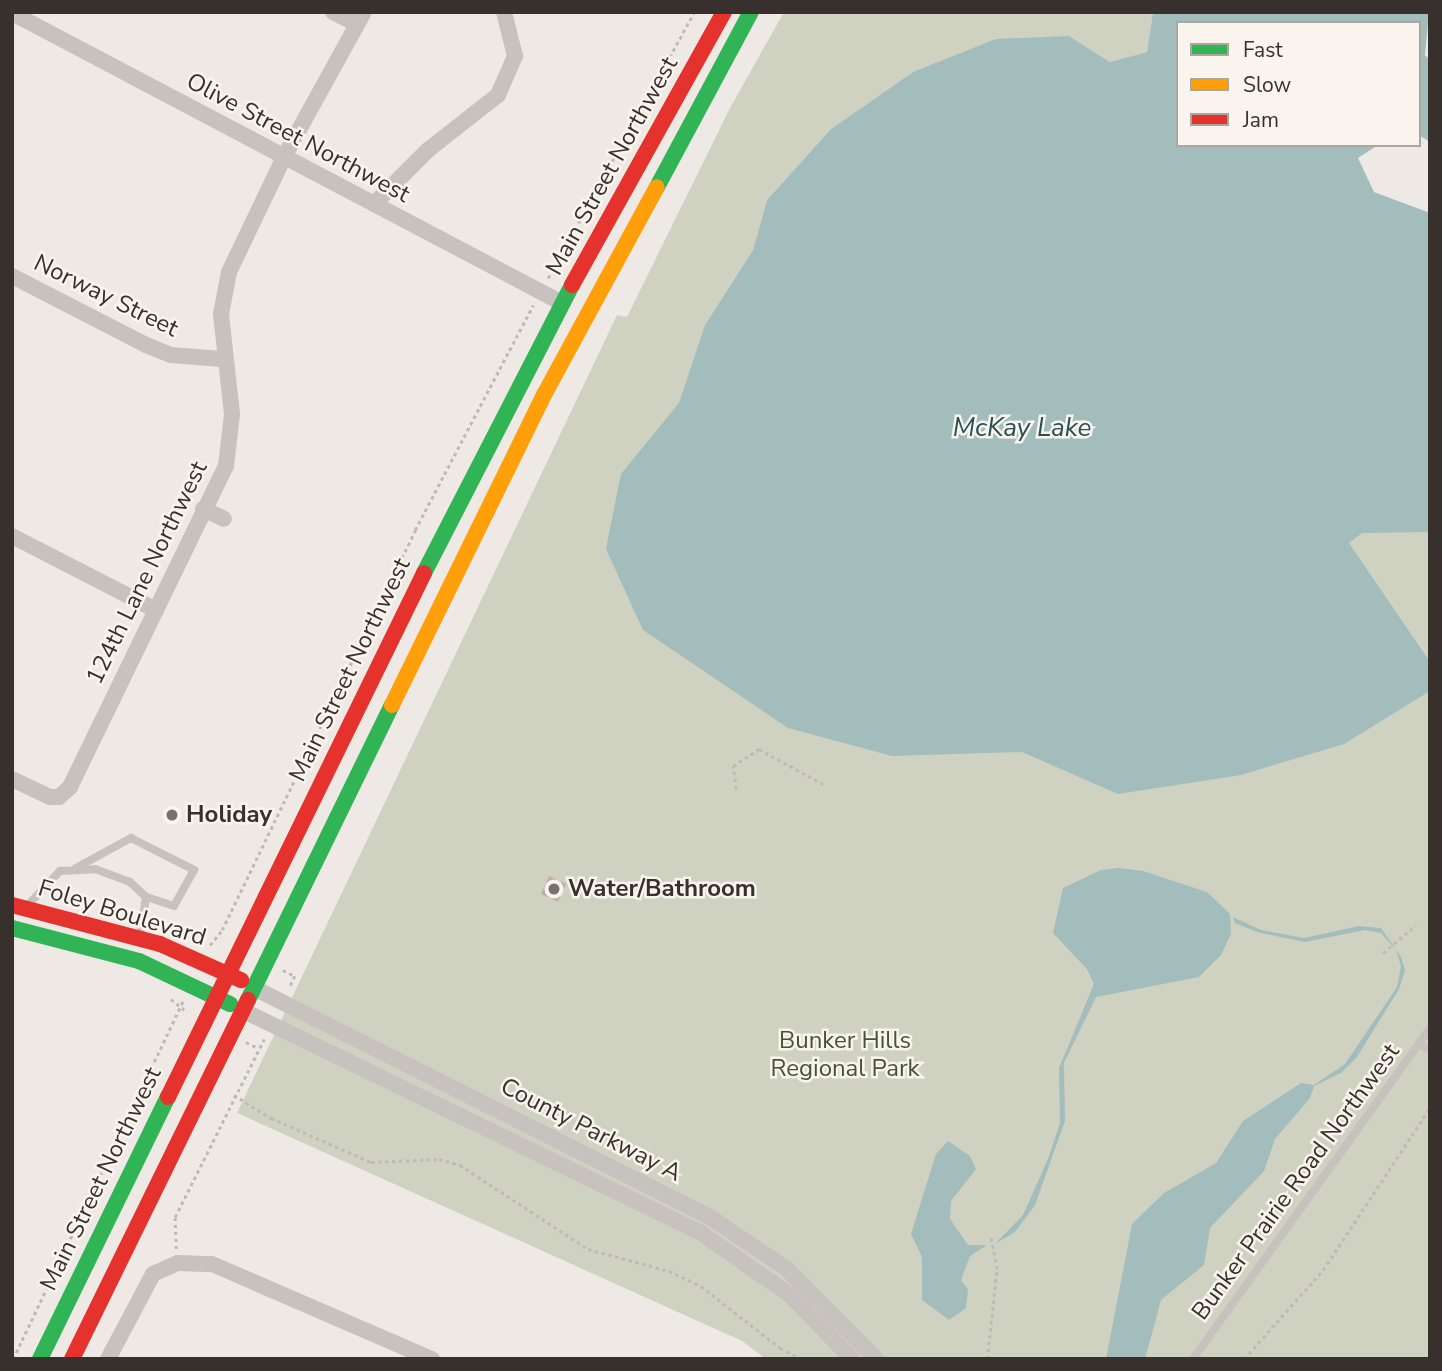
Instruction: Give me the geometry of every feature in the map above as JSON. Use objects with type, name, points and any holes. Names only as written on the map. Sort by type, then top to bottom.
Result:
[{"type":"main road","name":"Main Street Northwest","points":[[40,1359],[446,528],[562,303],[724,12]]},
{"type":"main road","name":"Main Street Northwest","points":[[72,1359],[545,393],[751,12]]},
{"type":"main road","name":"Foley Boulevard","points":[[20,906],[139,937],[228,973],[254,988]]},
{"type":"main road","name":"Foley Boulevard","points":[[12,928],[139,961],[242,1010]]},
{"type":"street","points":[[333,12],[360,18]]},
{"type":"street","points":[[374,204],[428,150],[498,95],[514,56],[504,12]]},
{"type":"street","name":"Olive Street Northwest","points":[[12,13],[562,303]]},
{"type":"street","name":"124th Lane Northwest","points":[[12,779],[59,797],[70,787],[226,466],[232,414],[222,359],[221,314],[229,272],[285,155],[360,18]]},
{"type":"street","name":"Norway Street","points":[[12,276],[146,345],[171,355],[222,359]]},
{"type":"street","points":[[203,509],[225,519]]},
{"type":"street","points":[[12,536],[156,610]]},
{"type":"street","name":"County Parkway A","points":[[254,988],[710,1217],[786,1268],[876,1359]]},
{"type":"street","name":"County Parkway A","points":[[242,1010],[701,1233],[790,1296],[852,1359]]},
{"type":"street","points":[[108,1359],[153,1274],[178,1263],[212,1264],[432,1359]]},
{"type":"lane","points":[[20,906],[60,871],[76,868],[95,869],[130,882],[146,897],[174,906],[194,870],[131,838],[76,868]]},
{"type":"lane","points":[[139,937],[146,897]]},
{"type":"lane","name":"Bunker Prairie Road Northwest","points":[[1193,1359],[1430,1028]]},
{"type":"lane","points":[[1419,1044],[1430,1050]]},
{"type":"path","points":[[551,272],[694,12]]},
{"type":"path","points":[[214,936],[222,930],[415,530],[534,305]]},
{"type":"path","points":[[736,789],[733,766],[759,749],[823,784]]},
{"type":"path","points":[[1383,953],[1416,925]]},
{"type":"path","points":[[13,1359],[180,1009],[166,995]]},
{"type":"path","points":[[178,1263],[176,1217],[258,1048]]},
{"type":"path","points":[[234,1095],[271,1118],[371,1162],[439,1158],[460,1165],[588,1249],[669,1271],[701,1286],[780,1348],[802,1359]]},
{"type":"path","points":[[1244,1359],[1323,1270],[1430,1108]]},
{"type":"path","points":[[987,1359],[997,1269],[991,1237]]},
{"type":"green space","name":"Bunker Hills Regional Park","points":[[784,12],[1153,12],[1147,52],[1110,62],[1069,36],[913,72],[831,129],[767,200],[753,250],[705,325],[1430,508],[1430,1359],[766,1359],[742,1341],[237,1113],[617,315],[627,317],[730,108]]},
{"type":"water","name":"McKay Lake","points":[[1153,12],[1429,12],[1425,55],[1430,60],[1430,142],[1421,136],[1421,21],[1176,21],[1176,147],[1375,147],[1358,158],[1374,192],[1430,213],[1430,532],[1362,533],[1349,543],[1430,662],[1430,691],[1344,744],[1241,775],[1118,794],[1022,752],[892,756],[788,728],[643,630],[606,549],[621,474],[679,403],[705,325],[753,250],[767,200],[831,129],[913,72],[996,39],[1069,36],[1110,62],[1147,52]]},
{"type":"water","points":[[1119,868],[1143,871],[1207,892],[1230,914],[1231,934],[1221,955],[1199,977],[1096,997],[1064,1063],[1065,1121],[1035,1205],[1015,1232],[995,1244],[1023,1215],[1048,1159],[1060,1123],[1059,1068],[1094,984],[1087,969],[1053,933],[1063,888],[1101,870]]},
{"type":"water","points":[[1233,917],[1261,930],[1304,938],[1359,926],[1381,928],[1401,957],[1405,970],[1399,989],[1357,1057],[1341,1073],[1314,1086],[1310,1098],[1275,1139],[1264,1171],[1210,1228],[1204,1265],[1161,1300],[1145,1359],[1106,1359],[1132,1224],[1164,1193],[1216,1163],[1243,1121],[1301,1083],[1314,1085],[1345,1064],[1397,987],[1401,966],[1396,950],[1381,933],[1365,930],[1305,942],[1257,932],[1235,923]]},
{"type":"water","points":[[948,1141],[970,1156],[976,1169],[951,1201],[950,1219],[968,1245],[987,1245],[970,1256],[961,1281],[968,1289],[966,1308],[949,1320],[922,1300],[922,1257],[911,1234],[936,1154]]},
{"type":"building","name":"Water/Bathroom","points":[[549,876],[566,884],[558,902],[541,894]]},
{"type":"traffic: fast","points":[[657,187],[751,12]]},
{"type":"traffic: fast","points":[[424,573],[572,285]]},
{"type":"traffic: fast","points":[[248,1000],[392,705]]},
{"type":"traffic: fast","points":[[12,928],[139,961],[230,1004]]},
{"type":"traffic: fast","points":[[40,1359],[168,1097]]},
{"type":"traffic: slow","points":[[392,705],[545,393],[657,187]]},
{"type":"traffic: jam","points":[[572,285],[724,12]]},
{"type":"traffic: jam","points":[[168,1097],[424,573]]},
{"type":"traffic: jam","points":[[12,905],[160,944],[241,980]]},
{"type":"traffic: jam","points":[[72,1359],[248,1000]]},
{"type":"place","name":"Holiday","points":[[172,815]]},
{"type":"place","name":"Water/Bathroom","points":[[554,889]]}]
